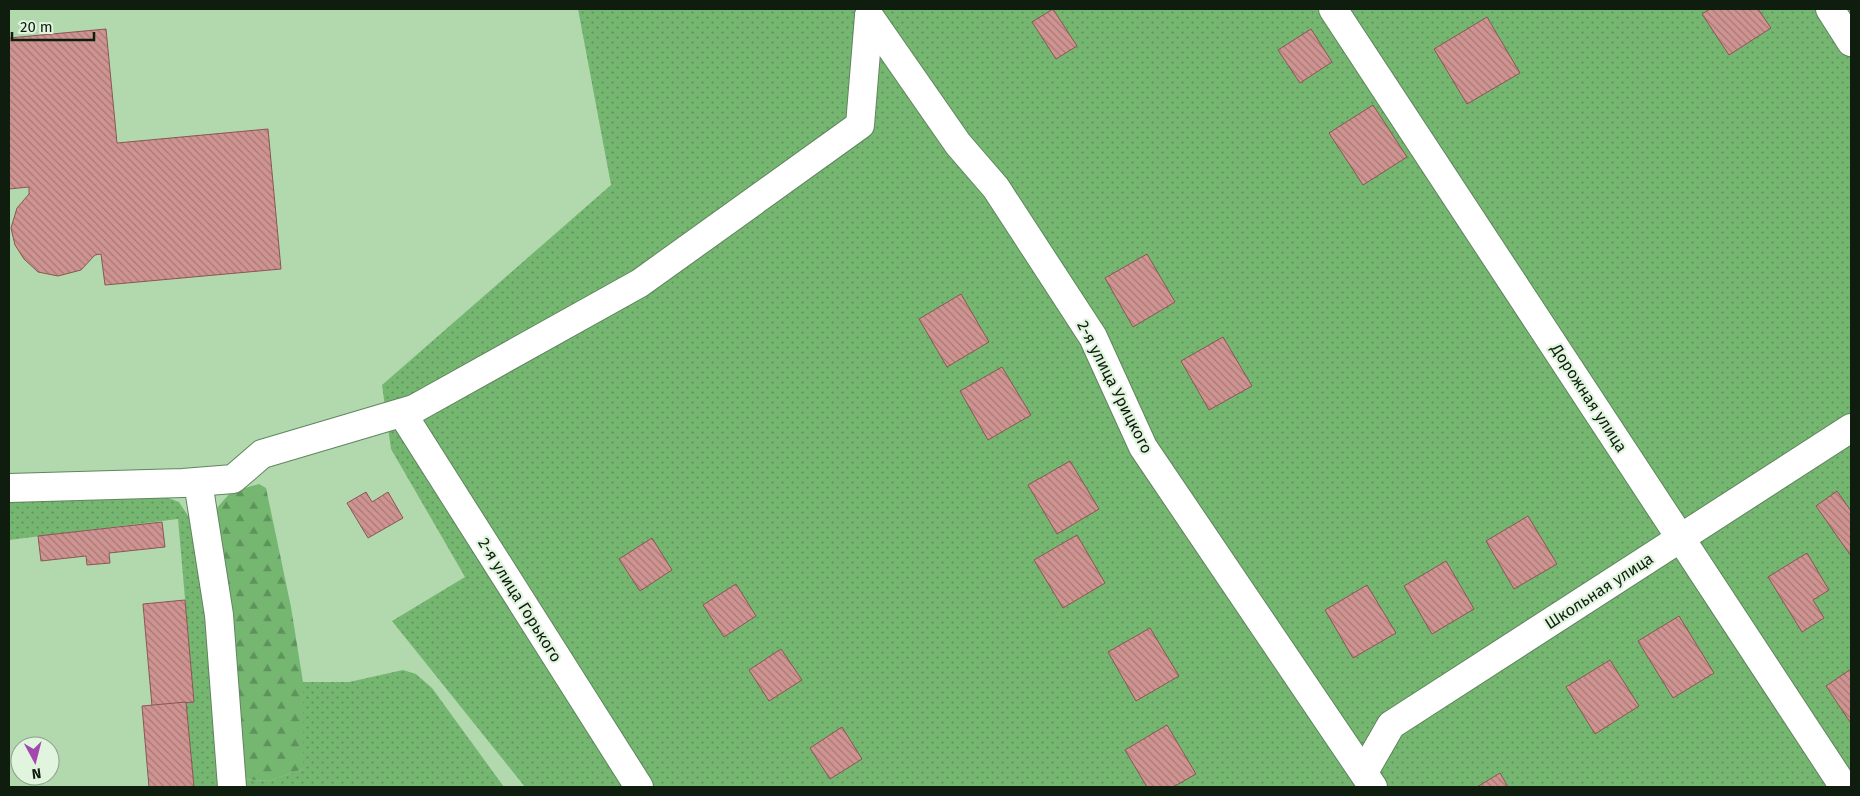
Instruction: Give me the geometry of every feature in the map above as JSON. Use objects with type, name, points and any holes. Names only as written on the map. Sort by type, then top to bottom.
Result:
[{"type":"street","name":"Дорожная улица","points":[[1333,9],[1844,787]]},
{"type":"street","points":[[1830,9],[1851,42]]},
{"type":"street","points":[[9,488],[198,482],[233,479],[262,454],[414,409],[640,283],[860,125],[867,11]]},
{"type":"street","name":"2-я улица Урицкого","points":[[867,11],[958,144],[996,188],[1093,337],[1143,447],[1239,591],[1369,779]]},
{"type":"street","name":"2-я улица Горького","points":[[402,413],[638,787]]},
{"type":"street","name":"Школьная улица","points":[[1369,779],[1391,725],[1851,428]]},
{"type":"street","points":[[198,482],[219,614],[232,787]]},
{"type":"green space","points":[[578,9],[1851,9],[1851,787],[525,787],[392,621],[465,577],[391,449],[382,385],[611,185]]},
{"type":"green space","points":[[259,484],[266,488],[291,607],[303,682],[303,769],[269,781],[242,779],[215,510],[231,492]]},
{"type":"green space","points":[[157,494],[179,502],[194,525],[216,645],[224,787],[194,787],[186,702],[194,701],[178,519],[9,540],[9,498]]},
{"type":"green space","points":[[403,670],[416,674],[432,688],[504,787],[243,787],[242,779],[269,781],[303,769],[303,682],[349,682]]},
{"type":"building","points":[[1053,9],[1077,46],[1056,59],[1032,22]]},
{"type":"building","points":[[1710,9],[1758,9],[1771,28],[1729,55],[1702,14]]},
{"type":"building","points":[[1487,17],[1520,73],[1467,104],[1434,49]]},
{"type":"building","points":[[106,29],[117,143],[268,129],[281,269],[105,285],[101,254],[95,255],[81,270],[58,276],[38,272],[24,259],[15,245],[11,228],[17,208],[29,194],[29,187],[9,189],[9,38]]},
{"type":"building","points":[[1311,29],[1332,62],[1300,83],[1278,50]]},
{"type":"building","points":[[1373,105],[1407,157],[1363,185],[1329,133]]},
{"type":"building","points":[[1147,254],[1175,302],[1133,327],[1105,278]]},
{"type":"building","points":[[961,294],[989,342],[947,367],[919,319]]},
{"type":"building","points":[[1223,337],[1252,386],[1209,410],[1181,361]]},
{"type":"building","points":[[1002,367],[1031,415],[988,440],[960,391]]},
{"type":"building","points":[[1070,461],[1099,509],[1057,534],[1028,485]]},
{"type":"building","points":[[1837,491],[1851,511],[1851,556],[1816,506]]},
{"type":"building","points":[[366,492],[372,502],[388,492],[403,518],[368,538],[347,503]]},
{"type":"building","points":[[1528,516],[1557,564],[1514,589],[1486,541]]},
{"type":"building","points":[[162,522],[165,547],[109,553],[110,563],[87,565],[86,556],[41,561],[38,536]]},
{"type":"building","points":[[1077,535],[1105,583],[1063,608],[1034,560]]},
{"type":"building","points":[[652,538],[672,570],[640,591],[619,559]]},
{"type":"building","points":[[1807,553],[1829,590],[1813,600],[1824,618],[1802,632],[1768,577]]},
{"type":"building","points":[[1446,561],[1474,609],[1432,634],[1404,586]]},
{"type":"building","points":[[736,584],[756,616],[724,637],[703,605]]},
{"type":"building","points":[[1367,585],[1396,633],[1353,658],[1325,610]]},
{"type":"building","points":[[185,600],[194,702],[152,706],[143,604]]},
{"type":"building","points":[[1679,616],[1714,673],[1673,698],[1638,641]]},
{"type":"building","points":[[1150,628],[1179,676],[1136,701],[1108,652]]},
{"type":"building","points":[[781,649],[802,680],[769,701],[749,670]]},
{"type":"building","points":[[1610,660],[1639,706],[1595,734],[1566,687]]},
{"type":"building","points":[[1851,669],[1851,721],[1850,722],[1826,686]]},
{"type":"building","points":[[186,702],[194,787],[149,787],[142,706]]},
{"type":"building","points":[[1167,725],[1196,774],[1173,787],[1147,787],[1125,750]]},
{"type":"building","points":[[842,727],[862,759],[830,779],[810,748]]},
{"type":"building","points":[[1500,773],[1508,787],[1477,787]]}]
